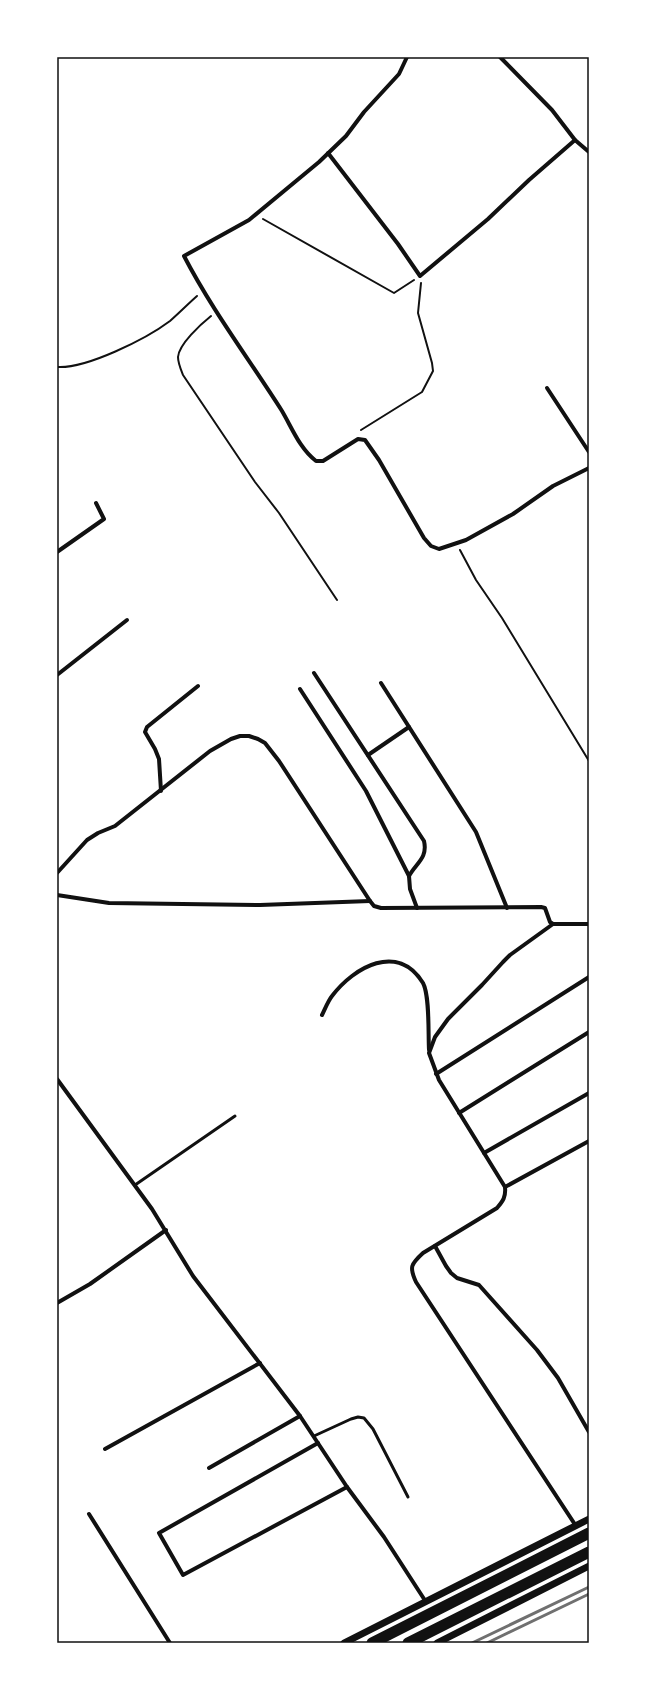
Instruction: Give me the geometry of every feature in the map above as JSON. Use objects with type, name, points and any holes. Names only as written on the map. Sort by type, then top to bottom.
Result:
[{"type":"highway","points":[[372,1643],[589,1532]]},
{"type":"highway","points":[[408,1643],[589,1552]]},
{"type":"street","points":[[407,57],[399,74],[364,112],[346,136],[306,174],[249,220],[184,256],[203,291],[282,412],[306,452],[316,461],[323,461],[351,442],[358,439],[365,440],[379,460],[424,538],[431,546],[439,549],[466,540],[506,519],[553,486],[589,468]]},
{"type":"street","points":[[500,57],[552,110],[575,140],[589,152]]},
{"type":"street","points":[[328,153],[398,244],[420,276],[488,219],[529,180],[575,140]]},
{"type":"street","points":[[548,388],[589,452]]},
{"type":"street","points":[[57,552],[104,519],[96,503]]},
{"type":"street","points":[[57,675],[127,620]]},
{"type":"street","points":[[314,673],[424,841],[426,850],[424,856],[409,876]]},
{"type":"street","points":[[381,683],[476,832],[507,908]]},
{"type":"street","points":[[161,791],[159,759],[145,732],[150,724],[198,686]]},
{"type":"street","points":[[300,689],[366,791],[409,876],[410,889],[418,908]]},
{"type":"street","points":[[368,755],[409,727]]},
{"type":"street","points":[[57,873],[87,840],[98,833],[115,826],[223,743],[240,736],[249,736],[265,743],[279,761],[374,906],[381,908],[541,907],[545,908],[549,919],[553,924]]},
{"type":"street","points":[[57,895],[109,903],[260,905],[370,901]]},
{"type":"street","points":[[430,1053],[435,1037],[448,1019],[510,955],[553,924],[589,924]]},
{"type":"street","points":[[322,1015],[332,996],[356,973],[370,964],[381,961],[396,962],[409,969],[423,984],[426,995],[430,1053],[436,1074],[505,1187],[506,1195],[497,1208],[423,1253],[412,1266],[411,1273],[576,1526]]},
{"type":"street","points":[[436,1074],[589,976]]},
{"type":"street","points":[[459,1113],[589,1032]]},
{"type":"street","points":[[57,1079],[135,1185],[166,1230],[193,1276],[300,1416],[347,1487],[384,1537],[426,1602]]},
{"type":"street","points":[[484,1153],[589,1093]]},
{"type":"street","points":[[505,1187],[589,1141]]},
{"type":"street","points":[[57,1303],[90,1284],[166,1230]]},
{"type":"street","points":[[435,1246],[451,1273],[457,1278],[479,1286],[537,1350],[558,1378],[589,1432]]},
{"type":"street","points":[[105,1449],[260,1363]]},
{"type":"street","points":[[209,1468],[300,1416]]},
{"type":"street","points":[[318,1443],[159,1533],[183,1575],[347,1487]]},
{"type":"street","points":[[89,1514],[170,1643]]},
{"type":"street","points":[[344,1643],[589,1519]]},
{"type":"street","points":[[437,1643],[589,1566]]},
{"type":"lane","points":[[135,1185],[235,1116]]},
{"type":"lane","points":[[314,1436],[351,1419],[358,1417],[364,1418],[374,1429],[408,1497]]},
{"type":"path","points":[[255,215],[394,293],[420,276],[421,290],[418,313],[433,371],[422,392],[360,430]]},
{"type":"path","points":[[57,367],[65,368],[96,360],[140,338],[169,322],[203,291]]},
{"type":"path","points":[[216,311],[194,331],[180,350],[178,357],[183,375],[256,482],[279,512],[337,600]]},
{"type":"path","points":[[457,544],[476,580],[502,618],[589,761]]},
{"type":"railway","points":[[472,1643],[589,1587]]},
{"type":"railway","points":[[487,1643],[589,1594]]}]
